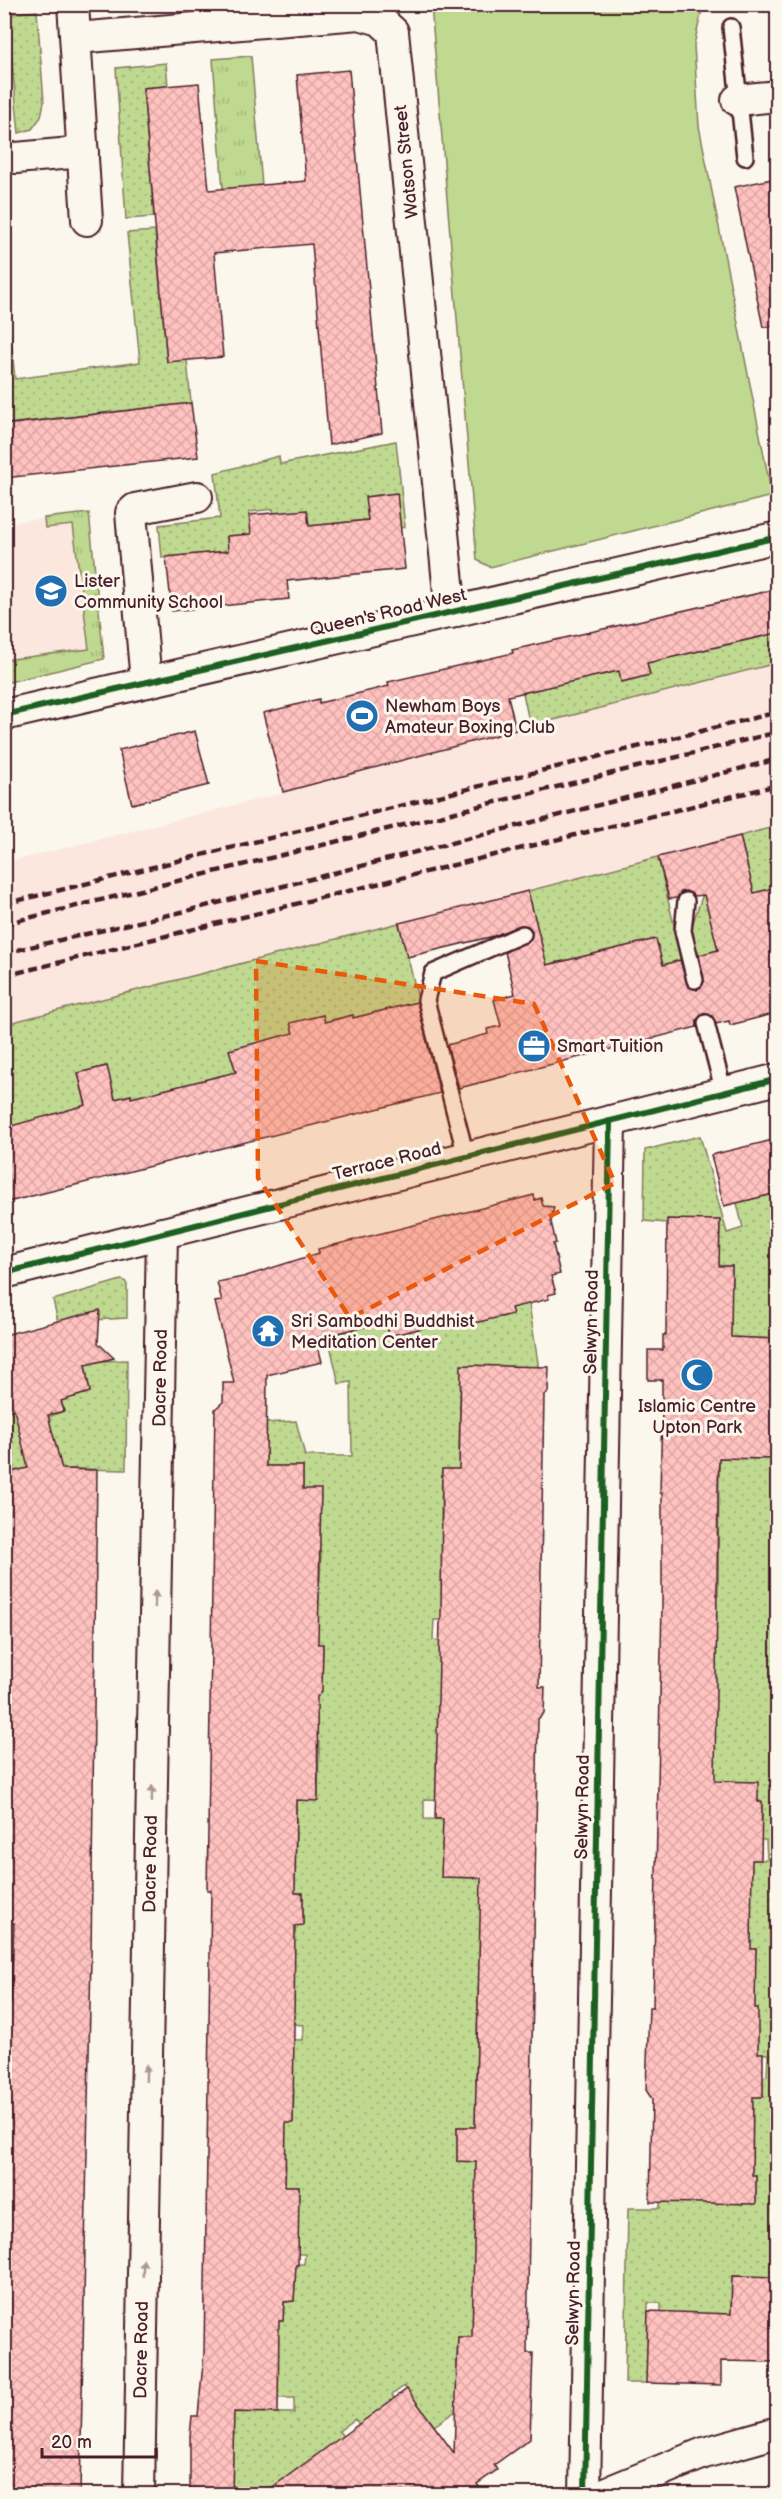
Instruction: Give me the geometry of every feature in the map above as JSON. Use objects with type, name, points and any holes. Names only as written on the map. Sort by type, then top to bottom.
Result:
[{"type":"street","points":[[73,4],[87,220]]},
{"type":"street","name":"Watson Street","points":[[76,38],[358,14],[380,20],[393,32],[451,613]]},
{"type":"street","points":[[737,100],[777,96]]},
{"type":"street","points":[[16,159],[83,152]]},
{"type":"street","points":[[146,682],[131,513],[135,509],[197,497]]},
{"type":"street","name":"Queen's Road West","points":[[4,715],[777,537]]},
{"type":"street","name":"Terrace Road","points":[[4,1273],[777,1079]]},
{"type":"street","name":"Selwyn Road","points":[[585,2494],[610,1121]]},
{"type":"street","name":"Dacre Road","points":[[139,2494],[162,1233]]},
{"type":"street","points":[[603,2494],[704,2453],[777,2432]]},
{"type":"lane","points":[[731,27],[737,100],[745,157]]},
{"type":"lane","points":[[686,902],[683,931],[695,980]]},
{"type":"lane","points":[[466,1156],[426,1000],[433,973],[523,934]]},
{"type":"lane","points":[[706,1023],[724,1093]]},
{"type":"highlighted area","points":[[256,961],[534,1004],[615,1183],[350,1318],[258,1178]]},
{"type":"shaded area","name":"Lister Community School","points":[[89,513],[104,659],[5,683],[4,523]]},
{"type":"shaded area","points":[[777,663],[777,826],[5,1024],[5,863],[322,783]]},
{"type":"green space","points":[[431,5],[703,5],[694,45],[699,126],[772,496],[490,567],[477,560]]},
{"type":"green space","points":[[37,11],[44,102],[41,117],[32,129],[19,133],[7,14]]},
{"type":"green space","points":[[251,56],[262,186],[223,189],[213,59]]},
{"type":"green space","points":[[166,63],[168,86],[143,88],[154,217],[126,219],[116,68]]},
{"type":"green space","points":[[155,231],[167,361],[187,360],[191,403],[5,424],[4,299],[7,299],[15,379],[140,362],[127,233]]},
{"type":"green space","points":[[396,441],[405,527],[400,528],[396,493],[366,497],[368,520],[309,526],[307,510],[276,529],[273,509],[249,512],[251,534],[227,537],[228,551],[162,558],[159,525],[220,518],[215,473],[279,456],[280,464]]},
{"type":"green space","points":[[89,513],[104,659],[5,683],[5,660],[89,649],[73,525],[45,528],[44,518]]},
{"type":"green space","points":[[777,633],[777,663],[530,726],[523,693],[619,670],[622,682],[650,675],[647,663]]},
{"type":"green space","points":[[777,826],[777,887],[764,891],[718,950],[696,956],[691,928],[703,894],[751,882],[740,836]]},
{"type":"green space","points":[[658,857],[689,990],[576,991],[568,960],[545,965],[528,891]]},
{"type":"green space","points":[[399,923],[419,1002],[353,1018],[352,1015],[325,1022],[323,1015],[291,1024],[293,1033],[230,1050],[241,1090],[223,1075],[149,1094],[136,1117],[131,1095],[115,1099],[106,1066],[78,1073],[86,1106],[5,1129],[5,1024]]},
{"type":"green space","points":[[700,1136],[727,1233],[743,1228],[737,1203],[777,1193],[777,1339],[674,1335],[719,1284],[732,1284],[732,1266],[719,1266],[720,1220],[667,1223],[644,1221],[645,1150]]},
{"type":"green space","points":[[121,1280],[127,1285],[127,1318],[58,1322],[53,1300]]},
{"type":"green space","points":[[403,1283],[500,1313],[502,1317],[512,1314],[509,1299],[529,1304],[538,1363],[538,1367],[500,1366],[499,1370],[461,1369],[459,1450],[490,1470],[442,1469],[441,1522],[460,1523],[459,1620],[434,1620],[433,1640],[487,1641],[454,1744],[437,1745],[436,1764],[490,1766],[452,1800],[424,1799],[424,1819],[489,1820],[441,1877],[485,1878],[480,1928],[476,2082],[501,2091],[476,2091],[475,2127],[457,2127],[457,2161],[501,2162],[472,2337],[458,2337],[456,2373],[460,2408],[434,2426],[404,2386],[392,2395],[400,2406],[376,2447],[355,2419],[339,2431],[382,2490],[376,2494],[348,2494],[331,2472],[284,2479],[295,2494],[232,2494],[233,2436],[235,2434],[222,2416],[203,2412],[294,2413],[294,2398],[278,2398],[248,2321],[283,2321],[284,2302],[294,2301],[295,2280],[250,2264],[304,2264],[305,2254],[296,2254],[299,2186],[285,2186],[286,2165],[279,2165],[255,2122],[293,2123],[294,2090],[272,2039],[303,2040],[304,2025],[293,2024],[287,1926],[303,1925],[303,1893],[258,1892],[295,1885],[296,1833],[260,1832],[296,1823],[296,1800],[318,1800],[319,1742],[316,1741],[300,1708],[322,1678],[323,1645],[301,1644],[310,1609],[319,1603],[319,1594],[302,1580],[320,1580],[321,1551],[302,1550],[303,1466],[266,1466],[266,1423],[296,1421],[305,1456],[352,1456],[351,1382],[339,1384],[328,1336],[385,1322],[389,1336],[414,1330]]},
{"type":"green space","points":[[127,1360],[126,1470],[27,1468],[5,1473],[5,1412],[14,1409],[19,1428],[64,1411],[60,1397],[75,1397],[90,1392],[85,1365],[102,1361]]},
{"type":"green space","points":[[719,1458],[777,1459],[777,2277],[732,2276],[730,2350],[661,2312],[661,2303],[648,2303],[647,2383],[625,2383],[628,2208],[660,2208],[660,2202],[756,2203],[756,2175],[697,2174],[699,2096],[763,2097],[763,2077],[767,2076],[768,2054],[736,2053],[751,2008],[756,1949],[751,1949],[667,1859],[767,1860],[766,1840],[703,1839],[703,1821],[762,1822],[762,1802],[705,1781],[672,1596],[718,1596]]},
{"type":"green space","points":[[5,1923],[40,1923],[40,2003],[5,2002]]},
{"type":"building","points":[[349,70],[382,433],[329,445],[312,244],[214,253],[223,357],[167,362],[143,88],[199,83],[209,190],[306,181],[297,75]]},
{"type":"building","points":[[777,178],[777,326],[763,327],[734,187]]},
{"type":"building","points":[[191,403],[198,457],[4,478],[4,425]]},
{"type":"building","points":[[397,493],[405,569],[287,581],[289,599],[172,611],[166,557],[228,551],[227,536],[251,534],[249,515],[307,510],[309,526],[368,520],[365,497]]},
{"type":"building","points":[[777,589],[777,633],[647,663],[650,675],[621,682],[619,671],[508,696],[516,730],[283,792],[263,713],[319,699],[319,703],[389,686],[388,682],[513,653],[512,650]]},
{"type":"building","points":[[195,731],[209,785],[132,804],[119,750]]},
{"type":"building","points":[[740,836],[754,893],[777,887],[777,1013],[730,1025],[729,1021],[716,1024],[712,1016],[704,1013],[697,1020],[697,1027],[459,1088],[447,1045],[488,1034],[487,1029],[501,1026],[494,1000],[515,994],[505,952],[530,940],[532,931],[528,926],[520,925],[494,936],[407,957],[399,923],[528,891],[547,965],[656,939],[663,965],[680,960],[688,986],[697,990],[704,982],[699,955],[718,950],[704,895],[694,896],[686,891],[681,892],[677,898],[669,899],[658,857]]},
{"type":"building","points":[[417,1002],[440,1093],[4,1203],[4,1128],[86,1105],[78,1073],[107,1066],[115,1099],[131,1095],[131,1098],[236,1072],[229,1050],[293,1033],[290,1023],[323,1015],[325,1022],[353,1015],[353,1018]]},
{"type":"building","points":[[777,1139],[777,1193],[724,1206],[711,1155]]},
{"type":"building","points":[[534,1195],[535,1200],[541,1198],[543,1206],[554,1207],[551,1222],[560,1274],[551,1276],[556,1293],[548,1295],[549,1299],[511,1308],[513,1314],[461,1326],[461,1319],[389,1336],[385,1322],[316,1338],[322,1362],[267,1375],[266,1466],[303,1466],[303,1489],[321,1489],[318,1644],[323,1644],[322,1691],[317,1697],[318,1801],[296,1800],[295,1893],[303,1893],[303,1925],[295,1926],[293,2123],[286,2123],[285,2186],[299,2186],[298,2265],[296,2265],[294,2301],[284,2302],[283,2321],[279,2321],[278,2413],[234,2412],[232,2494],[190,2494],[190,2436],[192,2416],[198,2416],[204,2353],[211,1890],[207,1890],[215,1409],[223,1402],[223,1383],[234,1383],[215,1302],[222,1301],[217,1282],[243,1277],[319,1253],[318,1249]]},
{"type":"building","points":[[667,1219],[720,1220],[719,1266],[732,1266],[731,1337],[777,1339],[777,1459],[719,1458],[718,1489],[715,1781],[758,1782],[758,1802],[762,1802],[761,1860],[752,1860],[751,1949],[756,1949],[755,2008],[758,2008],[758,2053],[763,2053],[763,2097],[753,2097],[752,2175],[756,2175],[756,2204],[650,2202],[652,2099],[646,2090],[649,2007],[653,2007],[662,1605],[662,1493],[660,1493],[662,1380],[648,1380],[648,1350],[663,1350],[663,1335],[666,1335]]},
{"type":"building","points":[[100,1310],[98,1343],[114,1358],[85,1365],[90,1392],[61,1401],[64,1411],[48,1415],[62,1469],[97,1470],[91,1956],[80,2494],[4,2494],[4,2002],[11,2002],[14,1923],[4,1923],[4,1618],[7,1473],[28,1468],[14,1409],[4,1412],[4,1335]]},
{"type":"building","points":[[461,1365],[549,1367],[548,1392],[544,1395],[539,1687],[545,1687],[544,1713],[538,1719],[532,2047],[527,2353],[533,2353],[530,2439],[494,2465],[497,2470],[477,2484],[484,2494],[263,2494],[407,2389],[454,2453],[458,2337],[472,2337],[476,2162],[457,2161],[457,2127],[475,2127],[481,1878],[441,1877],[443,1819],[435,1819],[441,1620],[442,1469],[459,1469]]},
{"type":"building","points":[[732,2276],[777,2277],[777,2362],[721,2361],[721,2385],[646,2383],[648,2311],[731,2314]]},
{"type":"railway","points":[[4,904],[778,712]]},
{"type":"railway","points":[[4,924],[778,732]]},
{"type":"railway","points":[[4,953],[190,910],[778,759]]},
{"type":"railway","points":[[4,976],[778,785]]},
{"type":"cycle path","points":[[4,715],[778,537]]},
{"type":"cycle path","points":[[4,1273],[778,1079]]},
{"type":"cycle path","points":[[585,2494],[610,1121]]},
{"type":"place","name":"Lister Community School","points":[[51,591]]},
{"type":"place","name":"Newham Boys Amateur Boxing Club","points":[[362,716]]},
{"type":"place","name":"Smart Tuition","points":[[534,1046]]},
{"type":"place","name":"Sri Sambodhi Buddhist Meditation Center","points":[[268,1331]]},
{"type":"place","name":"Islamic Centre Upton Park","points":[[697,1375]]}]
